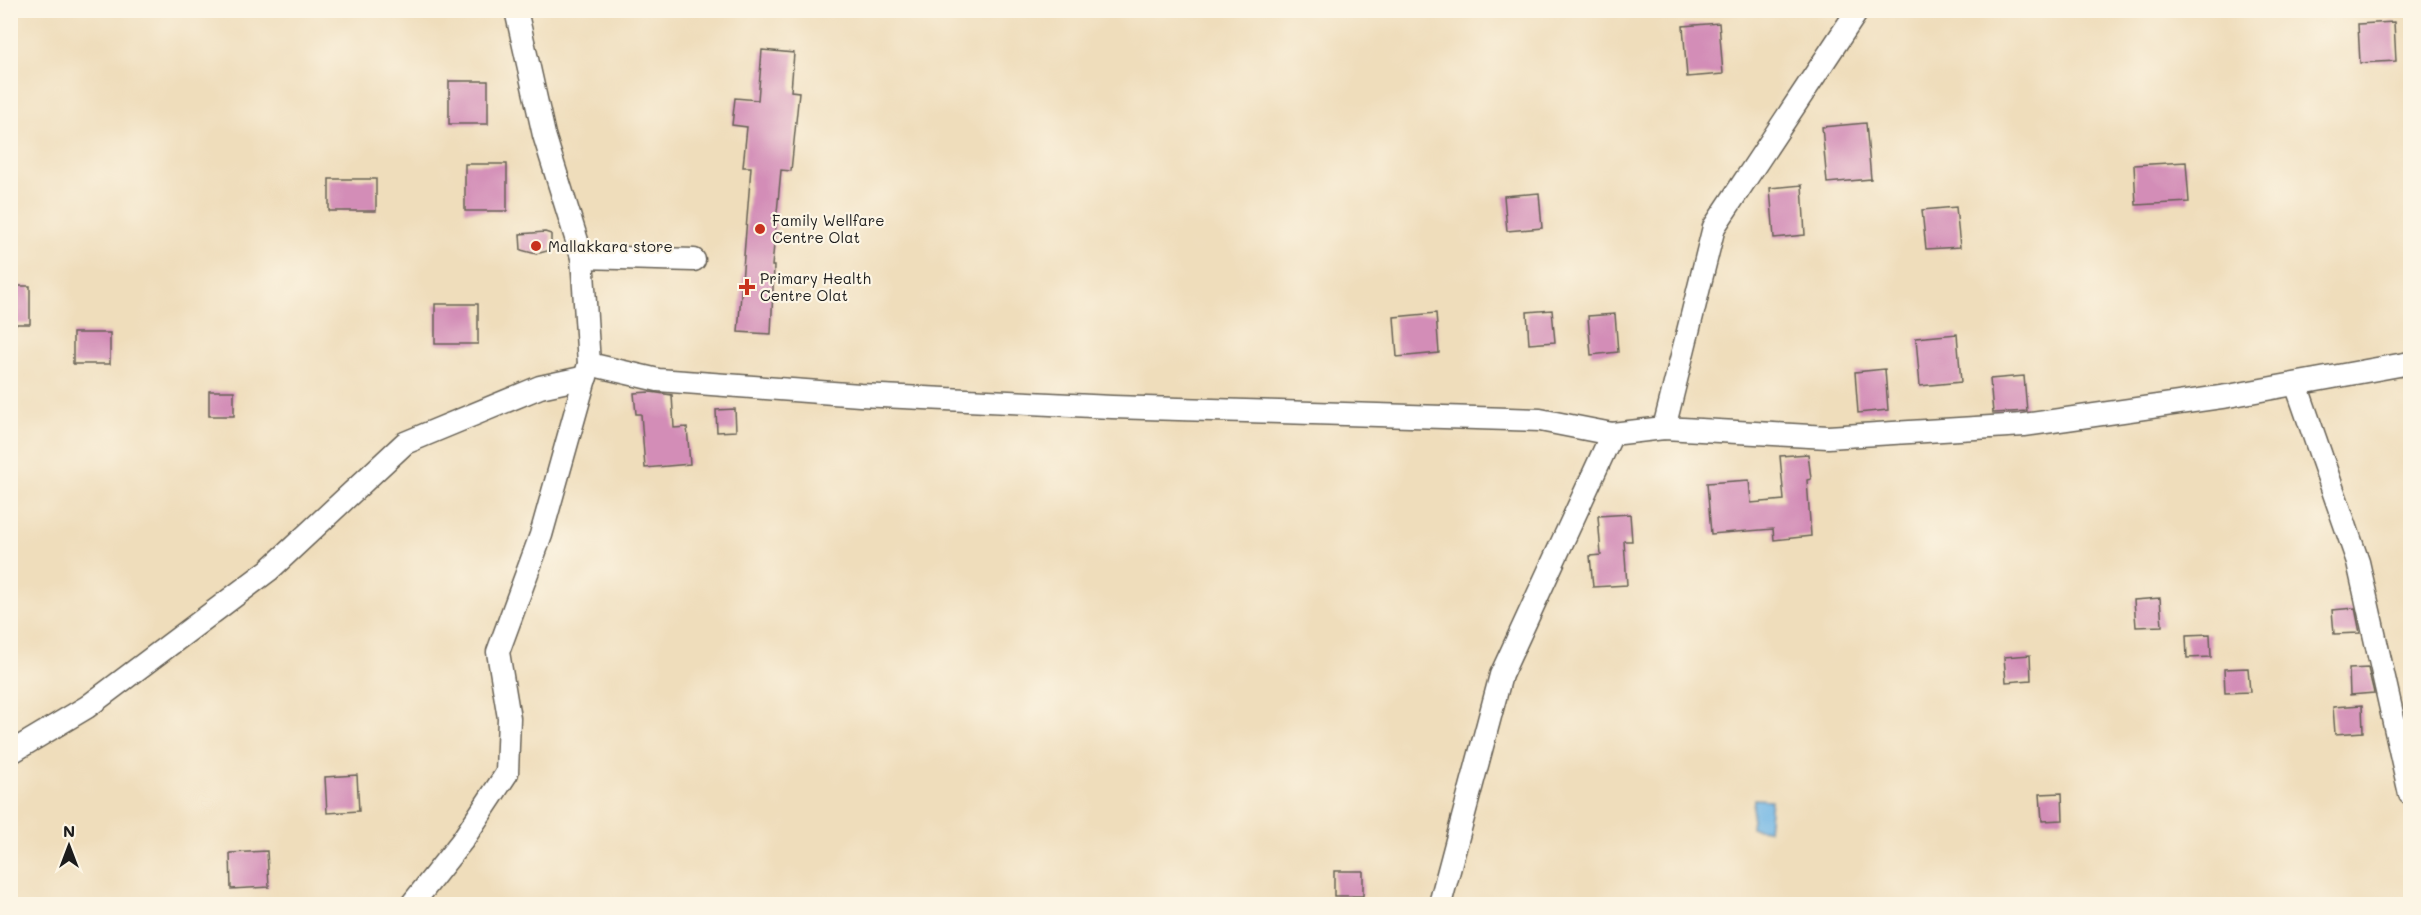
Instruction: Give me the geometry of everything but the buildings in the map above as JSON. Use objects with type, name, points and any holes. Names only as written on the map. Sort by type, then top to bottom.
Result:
[{"type":"street","points":[[412,904],[462,841],[507,773],[509,718],[498,652],[541,536],[587,371],[582,257],[544,135],[516,10]]},
{"type":"street","points":[[1665,428],[1714,228],[1858,10]]},
{"type":"street","points":[[582,257],[694,260]]},
{"type":"street","points":[[10,753],[87,706],[269,570],[405,443],[540,387],[587,371],[658,381],[860,395],[1112,407],[1540,420],[1612,434],[1665,428],[1828,437],[2024,425],[2296,384],[2410,363]]},
{"type":"street","points":[[2296,384],[2358,562],[2410,795]]},
{"type":"street","points":[[1440,904],[1501,675],[1612,434]]},
{"type":"water","points":[[1754,799],[1771,800],[1768,830],[1751,828]]},
{"type":"place","name":"Family Wellfare Centre Olat","points":[[760,229]]},
{"type":"place","name":"Mallakkara store","points":[[536,246]]},
{"type":"place","name":"Primary Health Centre Olat","points":[[747,287]]}]
